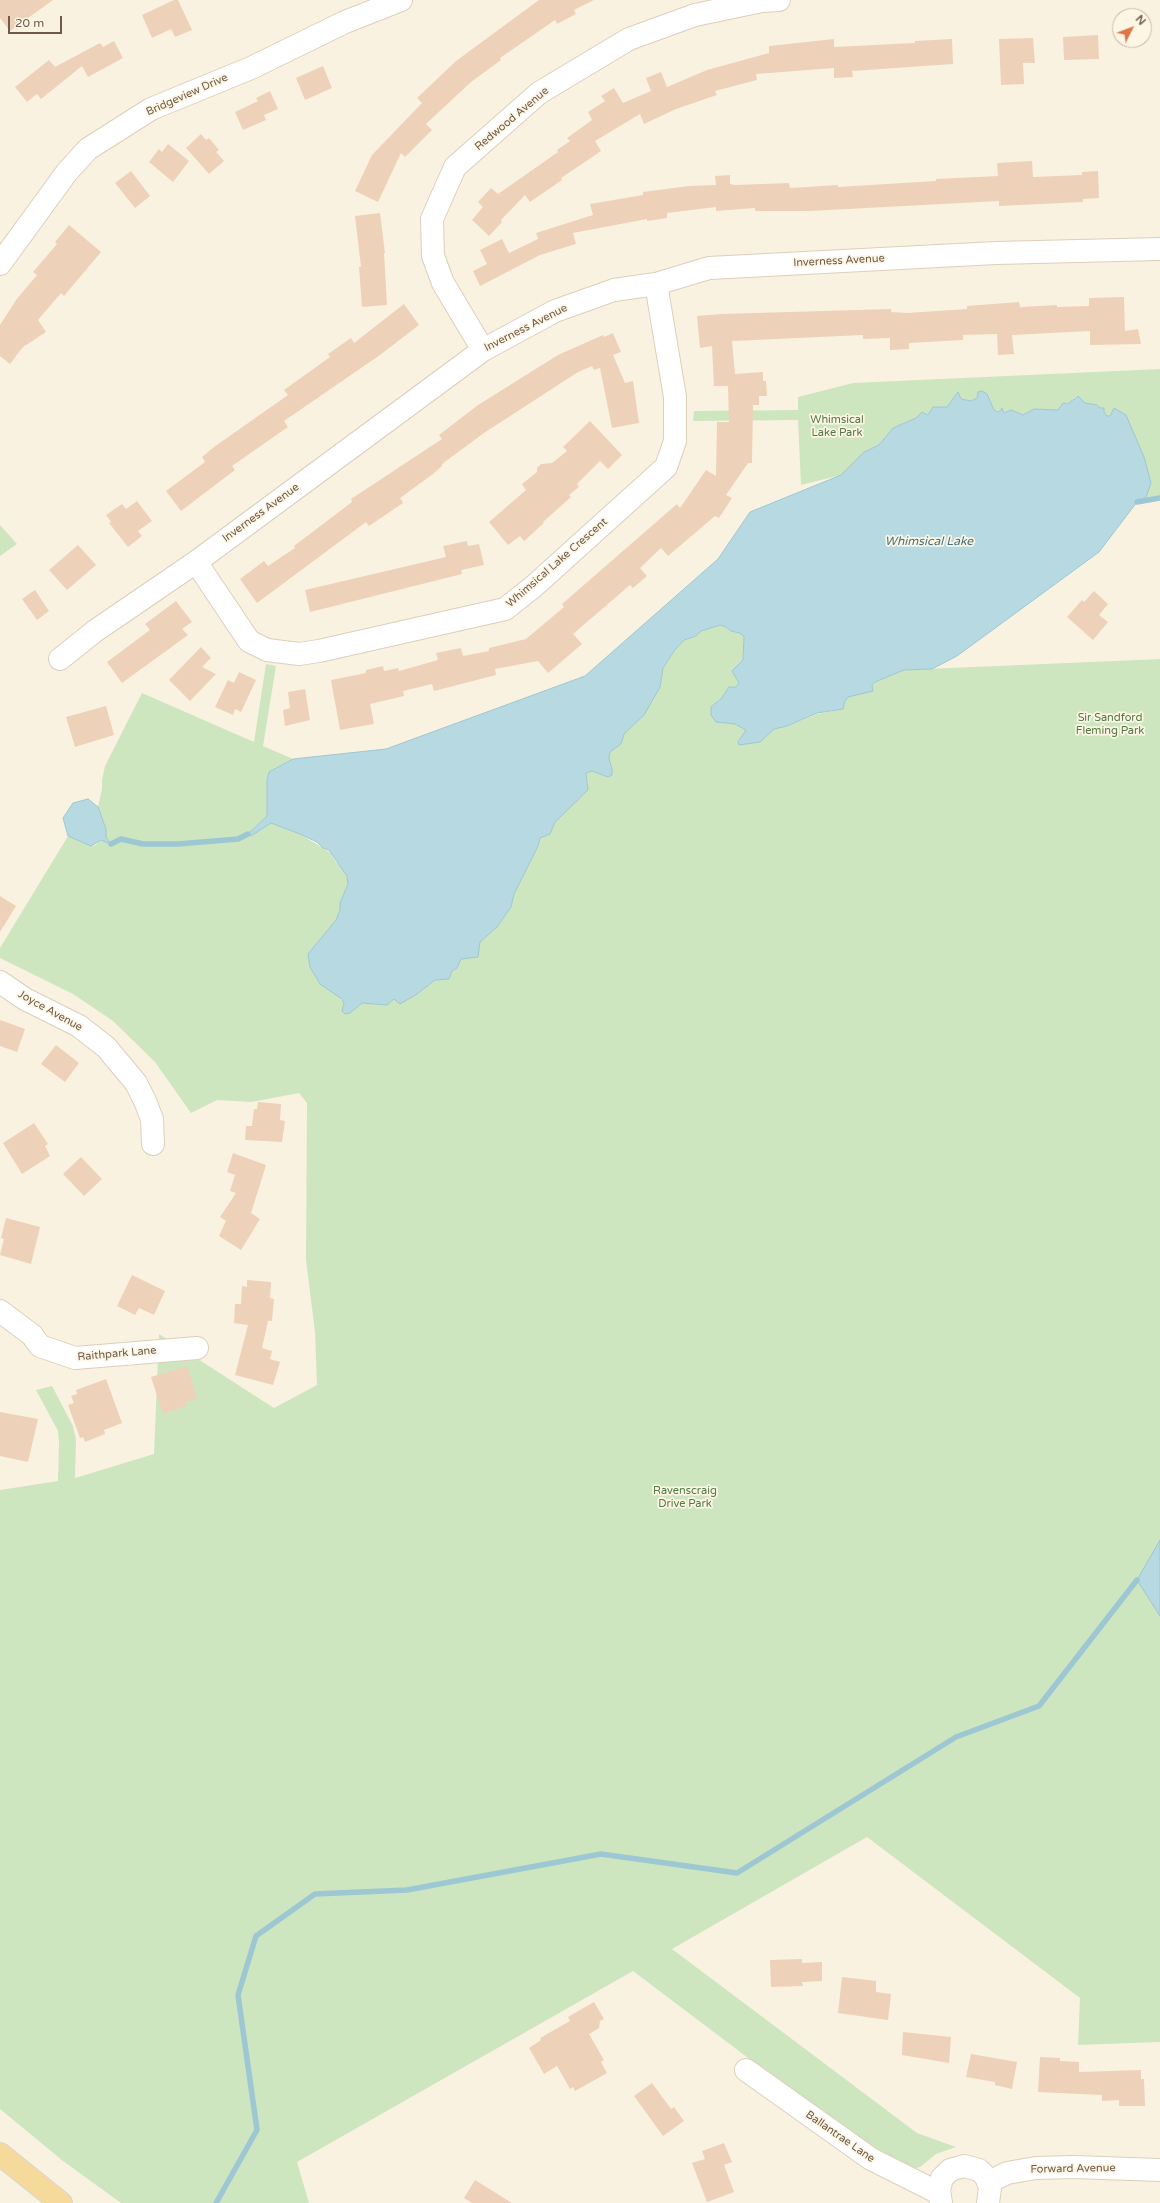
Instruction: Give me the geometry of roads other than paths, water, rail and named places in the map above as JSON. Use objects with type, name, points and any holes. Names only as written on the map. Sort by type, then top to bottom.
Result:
[{"type":"main road","points":[[0,2154],[61,2203]]},
{"type":"street","name":"Bridgeview Drive","points":[[0,264],[67,172],[88,149],[151,109],[252,68],[345,22],[401,0]]},
{"type":"street","name":"Redwood Avenue","points":[[483,350],[443,283],[433,256],[432,219],[455,167],[539,93],[629,39],[695,15],[762,1],[779,0]]},
{"type":"street","name":"Inverness Avenue","points":[[60,659],[95,631],[196,562],[483,350],[555,311],[614,290],[656,284],[709,268],[996,253],[1160,249]]},
{"type":"street","name":"Whimsical Lake Crescent","points":[[196,562],[249,641],[267,650],[299,654],[319,651],[505,609],[533,587],[666,468],[675,441],[675,397],[656,284]]},
{"type":"street","name":"Joyce Avenue","points":[[0,982],[37,1005],[79,1026],[106,1047],[136,1084],[145,1101],[152,1119],[153,1144]]},
{"type":"street","name":"Raithpark Lane","points":[[0,1311],[32,1335],[40,1346],[75,1358],[197,1348]]},
{"type":"street","name":"Ballantrae Lane","points":[[746,2070],[870,2159],[940,2198]]},
{"type":"street","name":"Forward Avenue","points":[[940,2198],[942,2178],[956,2167],[964,2166],[979,2170],[988,2193],[1007,2172],[1036,2168],[1074,2167],[1160,2170]]},
{"type":"water","name":"Whimsical Lake","points":[[982,391],[987,394],[994,410],[999,412],[1002,408],[1004,413],[1011,410],[1023,415],[1034,409],[1058,410],[1063,403],[1069,403],[1078,396],[1085,403],[1104,408],[1104,412],[1107,416],[1110,416],[1114,408],[1126,415],[1144,457],[1151,483],[1146,497],[1137,502],[1099,552],[957,656],[932,669],[904,670],[875,682],[872,685],[873,691],[848,697],[845,701],[843,709],[817,713],[787,726],[774,729],[760,742],[739,745],[738,742],[746,730],[735,724],[716,722],[711,715],[711,707],[721,699],[729,687],[736,687],[739,683],[732,671],[743,660],[744,637],[740,633],[731,631],[720,625],[701,631],[696,636],[684,640],[674,651],[663,668],[660,687],[644,715],[624,734],[621,744],[610,752],[609,758],[612,775],[608,777],[592,771],[586,773],[588,790],[555,822],[550,834],[540,838],[538,846],[514,894],[511,907],[497,927],[480,942],[478,957],[461,959],[457,968],[452,971],[449,979],[435,980],[417,994],[400,1004],[394,999],[387,1005],[362,1003],[350,1013],[345,1014],[342,1011],[344,1004],[342,999],[320,984],[310,967],[308,954],[336,920],[340,910],[340,903],[348,884],[347,876],[329,850],[323,848],[317,842],[300,834],[271,823],[251,836],[248,834],[267,816],[267,780],[269,772],[293,759],[386,749],[585,676],[718,559],[750,512],[841,475],[864,452],[879,445],[893,428],[916,418],[922,412],[928,415],[933,407],[947,407],[958,392],[961,399],[971,401],[977,398],[978,392]]},
{"type":"water","points":[[88,799],[98,807],[106,829],[106,837],[111,844],[101,840],[91,846],[68,836],[63,818],[73,803]]},
{"type":"water","points":[[1160,1540],[1160,1616],[1137,1580]]},
{"type":"waterway","points":[[1137,502],[1160,498]]},
{"type":"waterway","points":[[111,844],[121,839],[143,844],[178,844],[238,839],[248,834]]},
{"type":"waterway","points":[[216,2203],[257,2130],[238,1995],[256,1936],[315,1894],[407,1890],[601,1854],[737,1873],[956,1737],[1039,1706],[1137,1580]]},
{"type":"park label","name":"Whimsical Lake Park","points":[[837,426]]},
{"type":"park label","name":"Sir Sandford Fleming Park","points":[[1110,724]]},
{"type":"park label","name":"Ravenscraig Drive Park","points":[[685,1497]]}]
